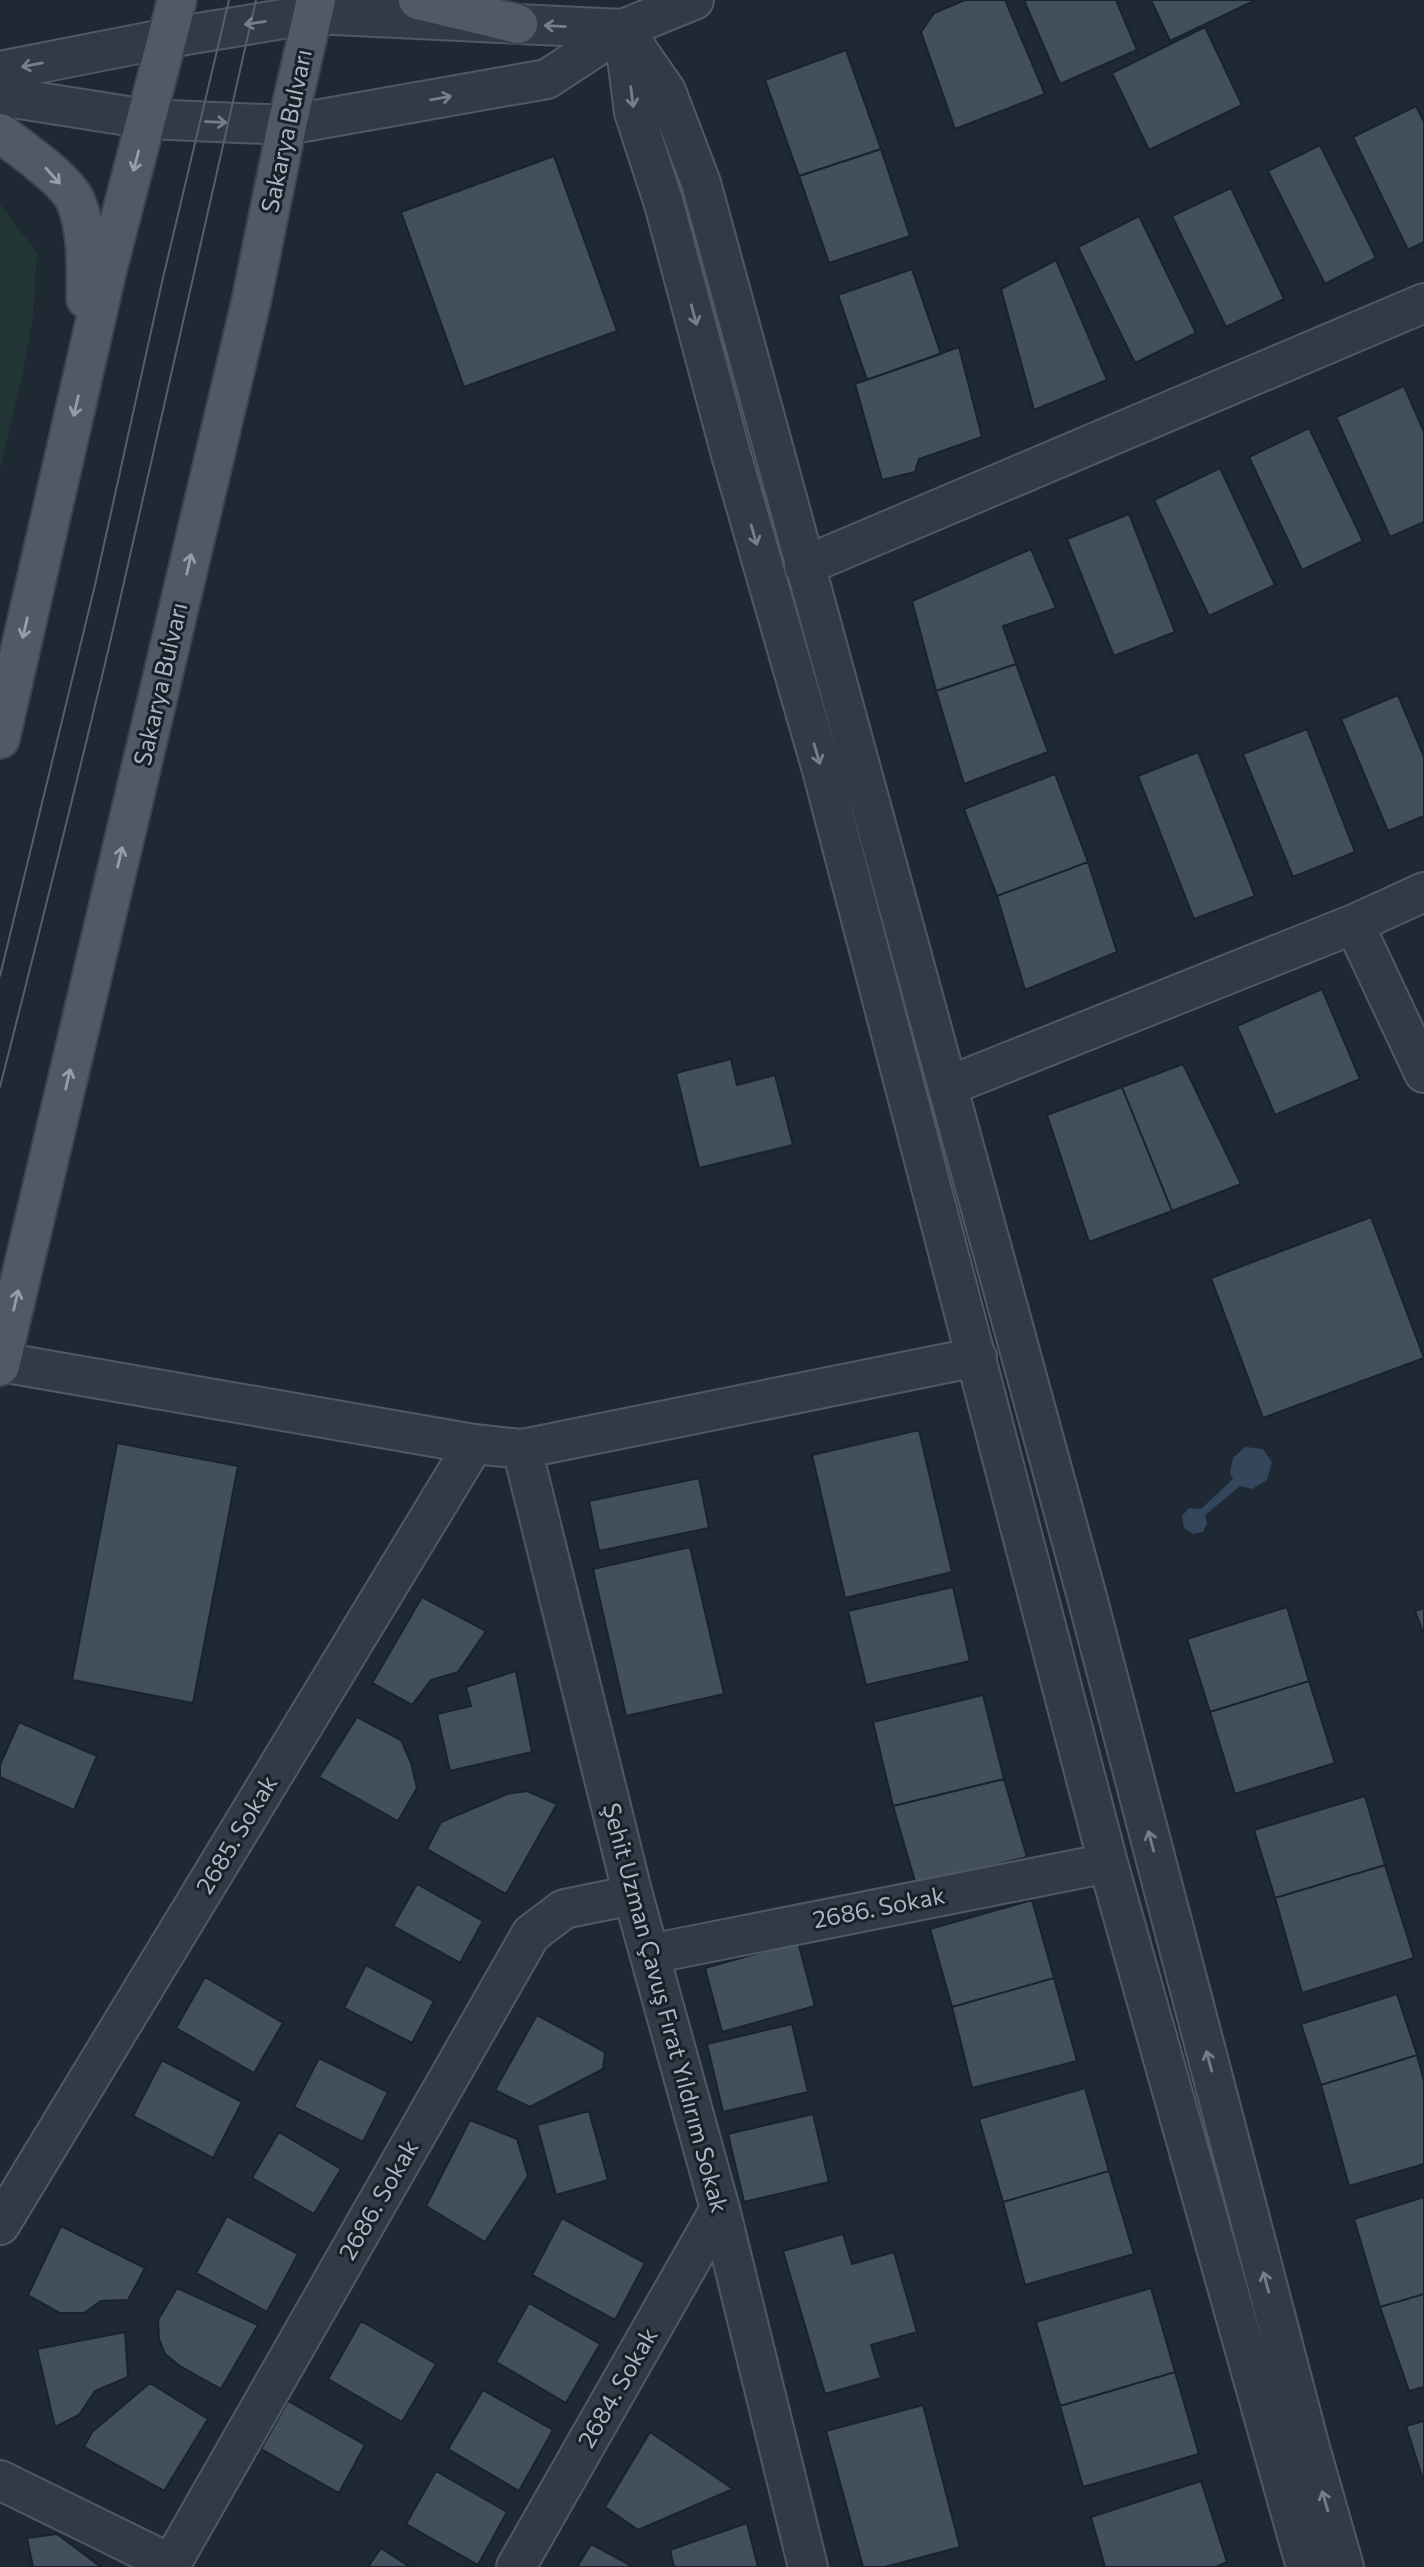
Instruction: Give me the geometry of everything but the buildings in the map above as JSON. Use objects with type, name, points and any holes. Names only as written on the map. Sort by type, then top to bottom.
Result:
[{"type":"main road","points":[[0,739],[107,270],[177,0]]},
{"type":"main road","points":[[418,0],[518,24]]},
{"type":"main road","name":"Sakarya Bulvarı","points":[[1,1364],[248,315],[287,125],[315,7]]},
{"type":"main road","points":[[0,133],[43,165],[75,200],[86,249],[85,367]]},
{"type":"street","points":[[0,96],[147,119],[287,125],[547,79],[624,29],[694,0]]},
{"type":"street","points":[[0,71],[315,7],[518,24],[624,29]]},
{"type":"street","points":[[624,29],[666,91],[701,183],[1087,1597],[1309,2444],[1344,2567]]},
{"type":"street","points":[[624,29],[634,112],[664,204],[825,783],[1108,1863],[1306,2567]]},
{"type":"street","points":[[804,566],[1424,303]]},
{"type":"street","points":[[948,1086],[1354,924],[1424,892]]},
{"type":"street","points":[[1354,924],[1424,1073]]},
{"type":"street","points":[[1,1364],[474,1444],[522,1448],[977,1357]]},
{"type":"street","name":"2685. Sokak","points":[[0,2225],[474,1444]]},
{"type":"street","name":"Şehit Uzman Çavuş Fırat Yıldırım Sokak","points":[[522,1448],[633,1895],[720,2209],[808,2567]]},
{"type":"street","name":"2686. Sokak","points":[[650,1954],[1108,1863]]},
{"type":"street","name":"2686. Sokak","points":[[171,2565],[531,1934],[564,1909],[633,1895]]},
{"type":"street","name":"2684. Sokak","points":[[516,2567],[720,2209]]},
{"type":"street","points":[[0,2480],[171,2565]]},
{"type":"green space","points":[[0,204],[37,253],[33,317],[21,382],[0,468]]},
{"type":"water","points":[[1245,1447],[1263,1449],[1272,1462],[1267,1480],[1252,1489],[1240,1486],[1205,1515],[1207,1523],[1203,1532],[1193,1534],[1184,1528],[1182,1516],[1189,1508],[1201,1509],[1233,1479],[1230,1473],[1233,1458]]},
{"type":"tram line","points":[[0,976],[95,585],[162,282],[229,0]]},
{"type":"tram line","points":[[0,1087],[108,653],[256,0]]}]
